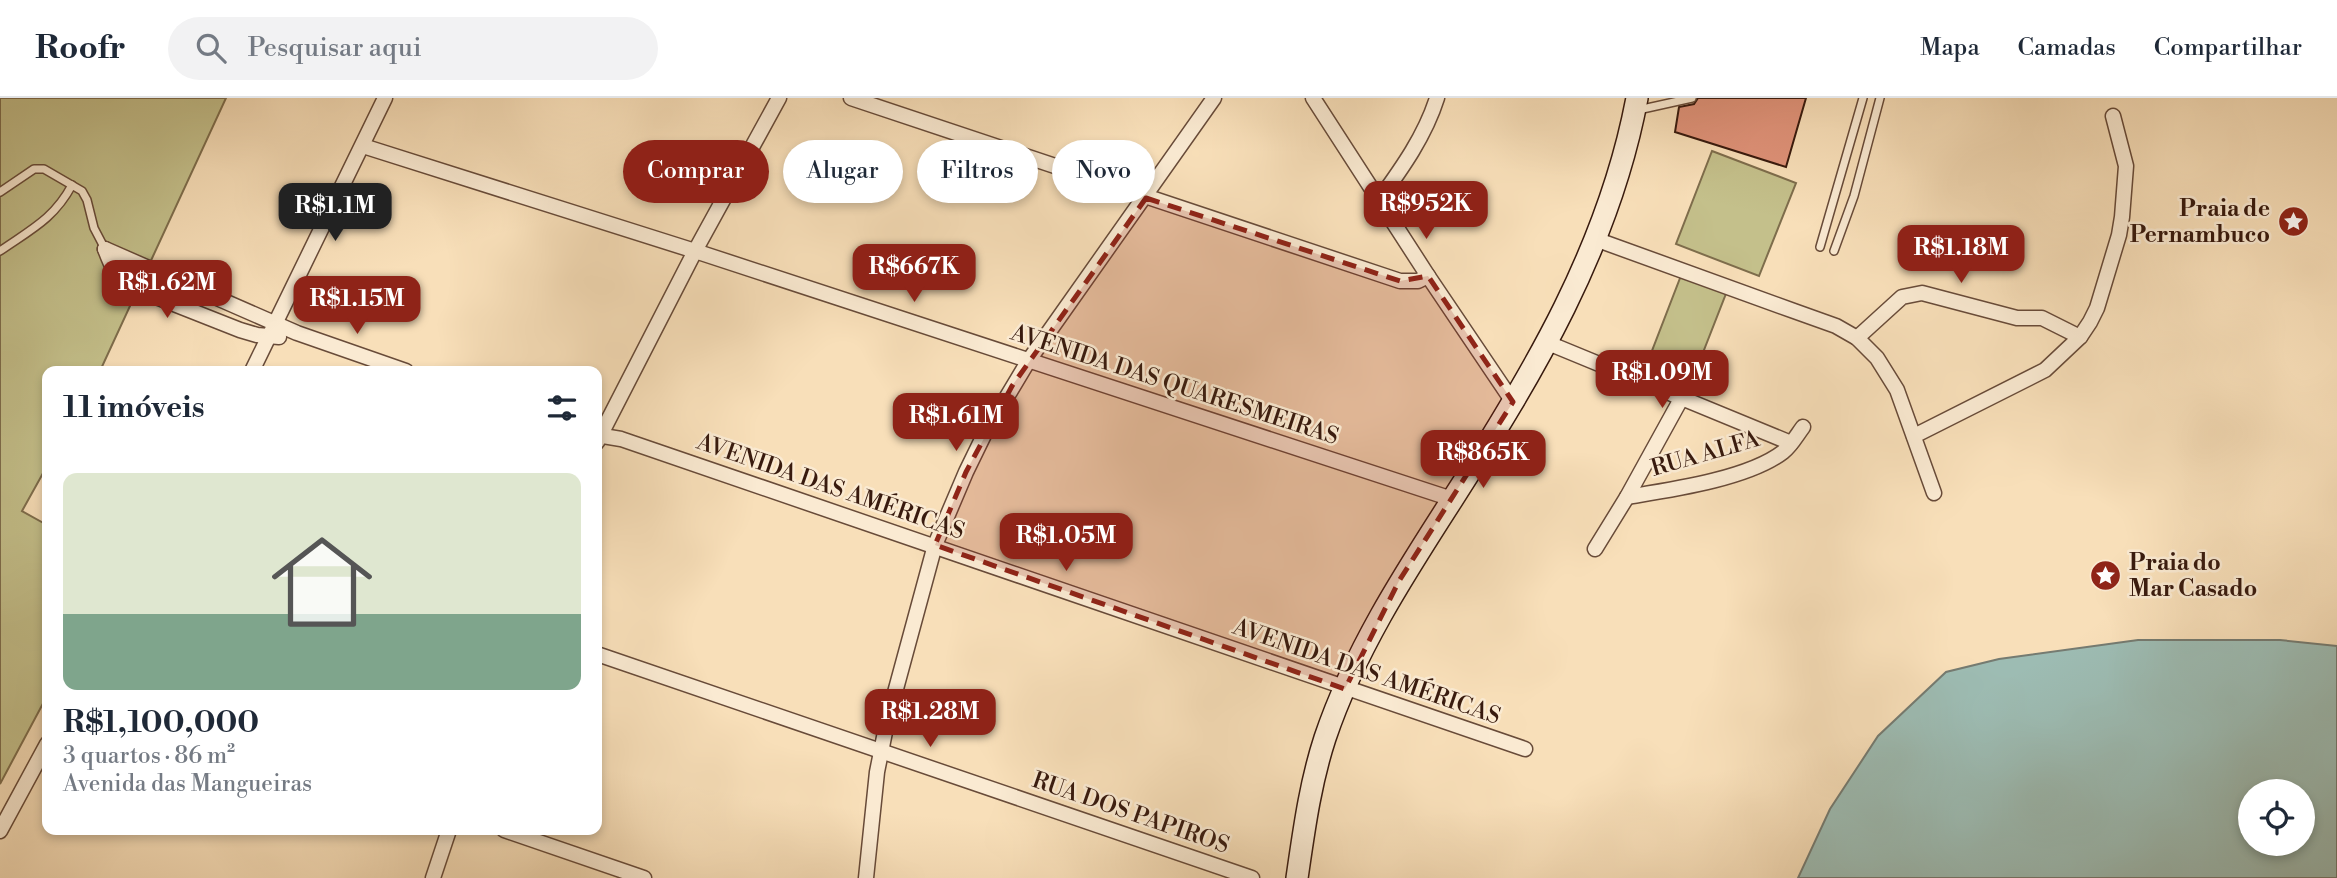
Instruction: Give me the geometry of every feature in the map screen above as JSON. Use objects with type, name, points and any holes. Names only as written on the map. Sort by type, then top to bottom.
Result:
[{"type":"main road","points":[[1297,878],[1310,791],[1326,737],[1345,689],[1399,581],[1548,343],[1613,195],[1635,105]]},
{"type":"street","points":[[255,366],[385,98]]},
{"type":"street","points":[[602,430],[695,251],[779,98]]},
{"type":"street","points":[[851,98],[1052,166]]},
{"type":"street","points":[[1155,185],[1214,98]]},
{"type":"street","points":[[1313,98],[1513,402]]},
{"type":"street","points":[[1379,200],[1412,153],[1431,118],[1437,98]]},
{"type":"street","points":[[1914,436],[2045,370],[2080,337],[2097,308],[2122,217],[2126,166],[2113,116]]},
{"type":"street","name":"AVENIDA DAS QUARESMEIRAS","points":[[363,146],[695,251],[1452,499]]},
{"type":"street","points":[[1155,201],[1400,281],[1418,281],[1428,276]]},
{"type":"street","points":[[866,878],[881,751],[935,545],[984,435],[1029,360],[1142,203]]},
{"type":"street","points":[[1595,239],[1802,309],[1857,338],[1889,374],[1934,493]]},
{"type":"street","points":[[104,249],[121,281],[178,306],[240,330],[270,338],[297,333]]},
{"type":"street","points":[[104,249],[297,333],[392,366]]},
{"type":"street","points":[[178,306],[188,285]]},
{"type":"street","points":[[1857,338],[1902,298],[1922,293],[2017,318],[2042,318],[2080,337]]},
{"type":"street","name":"RUA ALFA","points":[[1548,343],[1791,443]]},
{"type":"street","name":"RUA ALFA","points":[[1595,549],[1681,399]]},
{"type":"street","name":"RUA ALFA","points":[[1627,497],[1695,484],[1750,469],[1785,451],[1803,427]]},
{"type":"street","name":"AVENIDA DAS AMÉRICAS","points":[[602,438],[621,439],[1525,749]]},
{"type":"street","name":"RUA DOS PAPIROS","points":[[602,656],[1252,878]]},
{"type":"street","points":[[0,831],[42,753]]},
{"type":"street","points":[[433,878],[447,835]]},
{"type":"street","points":[[519,835],[644,878]]},
{"type":"lane","points":[[1635,105],[1692,98]]},
{"type":"lane","points":[[1821,247],[1863,98]]},
{"type":"lane","points":[[1834,251],[1854,196],[1880,98]]},
{"type":"lane","points":[[0,192],[37,168],[44,169],[82,191],[104,249]]},
{"type":"lane","points":[[0,251],[60,207],[72,185]]},
{"type":"highlighted area","points":[[1146,198],[1400,281],[1428,276],[1513,402],[1399,581],[1345,689],[935,545],[966,472],[1012,386]]},
{"type":"shaded area","points":[[0,98],[226,98],[102,366],[42,366],[42,475],[22,511],[42,522],[42,705],[0,784]]},
{"type":"shaded area","points":[[1712,151],[1796,183],[1759,276],[1676,244]]},
{"type":"shaded area","points":[[1682,273],[1727,291],[1695,373],[1650,356]]},
{"type":"water","points":[[2138,640],[2280,640],[2337,646],[2337,878],[1798,878],[1830,809],[1878,736],[1946,672],[1999,659]]},
{"type":"building","points":[[1698,98],[1806,98],[1786,167],[1675,132],[1679,107],[1694,104]]},
{"type":"place","name":"Praia de Pernambuco","points":[[2293,221]]},
{"type":"place","name":"Praia do Mar Casado","points":[[2106,575]]}]
